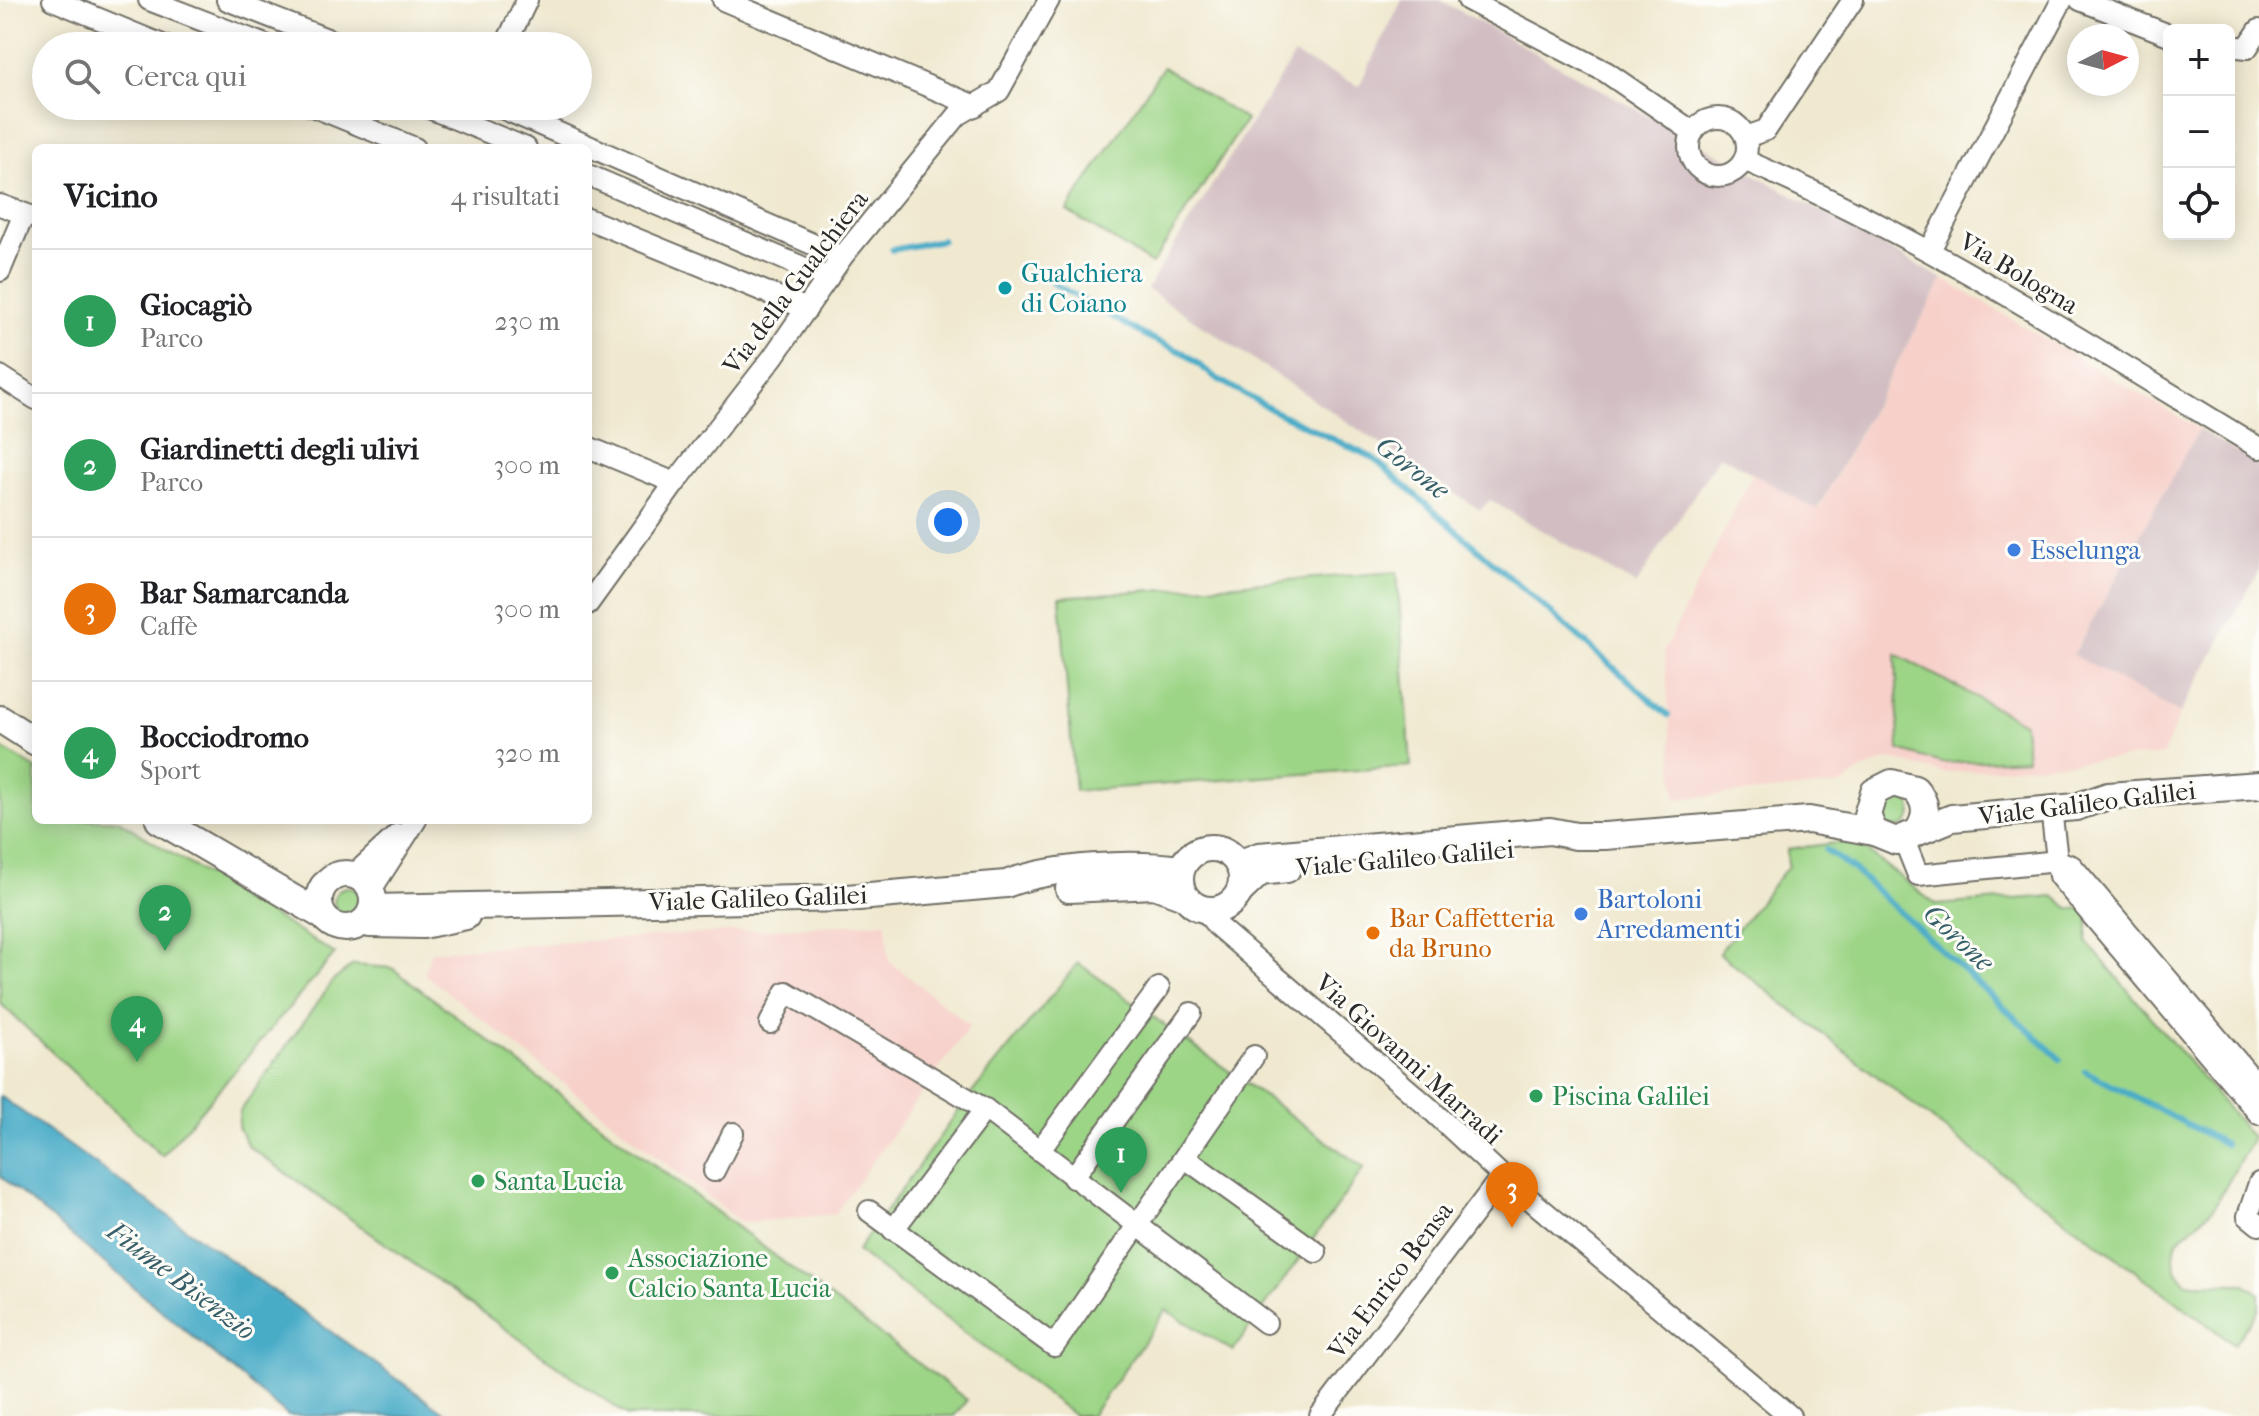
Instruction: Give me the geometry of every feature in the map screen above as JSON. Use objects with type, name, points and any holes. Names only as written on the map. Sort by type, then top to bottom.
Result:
[{"type":"main road","points":[[0,719],[32,739]]},
{"type":"main road","points":[[1874,832],[1867,806],[1874,792],[1892,783],[1908,785],[1920,795],[1925,814],[1911,836]]},
{"type":"main road","name":"Viale Galileo Galilei","points":[[1238,864],[1259,856],[1535,832],[1576,836],[1809,820],[1874,832],[1888,840],[1911,836],[1952,818],[2076,807],[2108,796],[2259,785]]},
{"type":"main road","name":"Viale Galileo Galilei","points":[[166,824],[233,865],[306,903],[335,927],[345,929],[365,899]]},
{"type":"main road","name":"Viale Galileo Galilei","points":[[233,865],[308,881],[328,881],[345,874],[365,899],[423,925],[509,907],[847,898],[1006,884],[1030,890],[1154,885],[1208,900],[1260,872],[1551,845],[1576,836]]},
{"type":"main road","points":[[1207,848],[1230,854],[1238,864],[1242,878],[1208,900],[1194,852],[1207,848]]},
{"type":"main road","points":[[323,916],[318,901],[328,881]]},
{"type":"street","points":[[53,0],[131,32]]},
{"type":"street","points":[[149,0],[232,32]]},
{"type":"street","points":[[227,0],[309,32]]},
{"type":"street","points":[[512,32],[527,0]]},
{"type":"street","points":[[723,0],[975,106]]},
{"type":"street","name":"Via della Gualchiera","points":[[592,598],[807,309],[842,257],[958,115],[999,91],[1049,0]]},
{"type":"street","points":[[1468,0],[1606,72],[1693,132]]},
{"type":"street","points":[[1746,137],[1766,130],[1853,0]]},
{"type":"street","points":[[1930,250],[2062,0]]},
{"type":"street","points":[[2080,0],[2163,33]]},
{"type":"street","points":[[2235,47],[2247,48],[2259,30]]},
{"type":"street","points":[[1720,117],[1736,123],[1746,137],[1744,160],[1724,175],[1701,170],[1689,149],[1693,132],[1704,121],[1720,117]]},
{"type":"street","points":[[346,120],[405,144]]},
{"type":"street","points":[[482,120],[520,144]]},
{"type":"street","points":[[529,120],[584,144]]},
{"type":"street","points":[[592,148],[842,257]]},
{"type":"street","name":"Via Bologna","points":[[1744,160],[1824,195],[1930,250],[2259,448]]},
{"type":"street","points":[[592,177],[828,278]]},
{"type":"street","points":[[0,205],[30,216],[0,271]]},
{"type":"street","points":[[592,221],[807,309]]},
{"type":"street","points":[[0,376],[32,396]]},
{"type":"street","points":[[592,449],[675,483]]},
{"type":"street","points":[[2051,809],[2059,876],[2259,1114]]},
{"type":"street","points":[[365,899],[412,824]]},
{"type":"street","points":[[1911,836],[1910,862],[1918,875],[2058,861],[2072,866],[2259,1087]]},
{"type":"street","name":"Via Giovanni Marradi","points":[[1208,900],[1502,1176],[1790,1416]]},
{"type":"street","points":[[1040,1150],[1159,988]]},
{"type":"street","points":[[770,1023],[786,992],[985,1109],[1266,1323]]},
{"type":"street","points":[[1073,1178],[1191,1013]]},
{"type":"street","points":[[869,1211],[1054,1346],[1254,1056]]},
{"type":"street","points":[[893,1230],[985,1109]]},
{"type":"street","points":[[714,1171],[733,1133]]},
{"type":"street","points":[[1185,1158],[1316,1252]]},
{"type":"street","name":"Via Enrico Bensa","points":[[1320,1416],[1502,1176]]},
{"type":"street","points":[[2259,1183],[2248,1216],[2259,1225]]},
{"type":"shaded area","points":[[1402,0],[1440,0],[1943,279],[1817,510],[1720,455],[1636,585],[1490,500],[1480,510],[1147,289],[1294,55],[1359,86]]},
{"type":"shaded area","points":[[1943,279],[2199,429],[2073,654],[2180,713],[2163,755],[1944,773],[1890,759],[1860,771],[1841,785],[1676,799],[1664,651],[1753,473],[1818,510]]},
{"type":"shaded area","points":[[2199,429],[2259,466],[2259,571],[2180,713],[2073,655]]},
{"type":"shaded area","points":[[886,922],[889,961],[970,1026],[835,1214],[742,1223],[424,974],[431,951]]},
{"type":"green space","points":[[1163,67],[1246,120],[1152,264],[1067,211]]},
{"type":"green space","points":[[1397,572],[1411,766],[1075,791],[1060,597]]},
{"type":"green space","points":[[1896,654],[2024,723],[2027,759],[1942,763],[1899,750]]},
{"type":"green space","points":[[0,747],[32,767],[32,824],[124,824],[335,954],[162,1156],[0,1003]]},
{"type":"green space","points":[[1895,794],[1907,799],[1912,811],[1907,823],[1895,828],[1883,823],[1878,811],[1883,799]]},
{"type":"green space","points":[[1854,841],[1936,905],[2054,896],[2068,908],[2083,909],[2089,916],[2087,942],[2253,1138],[2213,1209],[2177,1241],[2173,1256],[2177,1272],[2187,1283],[2245,1284],[2259,1293],[2259,1309],[2234,1344],[1983,1159],[1719,953],[1788,866],[1787,849]]},
{"type":"green space","points":[[348,887],[358,891],[362,901],[358,911],[348,915],[338,911],[334,901],[338,891]]},
{"type":"green space","points":[[1078,963],[1364,1168],[1233,1351],[1166,1310],[1091,1416],[1075,1416],[857,1251],[966,1100]]},
{"type":"green space","name":"Associazione Calcio Santa Lucia","points":[[353,965],[392,968],[967,1400],[954,1416],[628,1416],[248,1146],[238,1127],[240,1111],[333,981]]},
{"type":"water","name":"Fiume Bisenzio","points":[[0,1096],[449,1416],[288,1416],[0,1176]]},
{"type":"waterway","name":"Gorone","points":[[892,250],[942,240]]},
{"type":"waterway","name":"Gorone","points":[[1053,283],[1146,336],[1184,353],[1216,378],[1276,412],[1373,458],[1668,715]]},
{"type":"waterway","name":"Gorone","points":[[1826,850],[1853,869],[2060,1059]]},
{"type":"waterway","name":"Gorone","points":[[2085,1071],[2225,1144]]},
{"type":"place","name":"Gualchiera di Coiano","points":[[1005,288]]},
{"type":"place","name":"Esselunga","points":[[2014,550]]},
{"type":"place","name":"Bartoloni Arredamenti","points":[[1581,914]]},
{"type":"place","name":"Bar Caffetteria da Bruno","points":[[1373,933]]},
{"type":"place","name":"Giardinetti degli ulivi","points":[[165,951]]},
{"type":"place","name":"Bocciodromo","points":[[137,1062]]},
{"type":"place","name":"Piscina Galilei","points":[[1536,1096]]},
{"type":"place","name":"Santa Lucia","points":[[478,1181]]},
{"type":"place","name":"Giocagiò","points":[[1121,1193]]},
{"type":"place","name":"Bar Samarcanda","points":[[1512,1228]]},
{"type":"place","name":"Associazione Calcio Santa Lucia","points":[[612,1273]]}]
